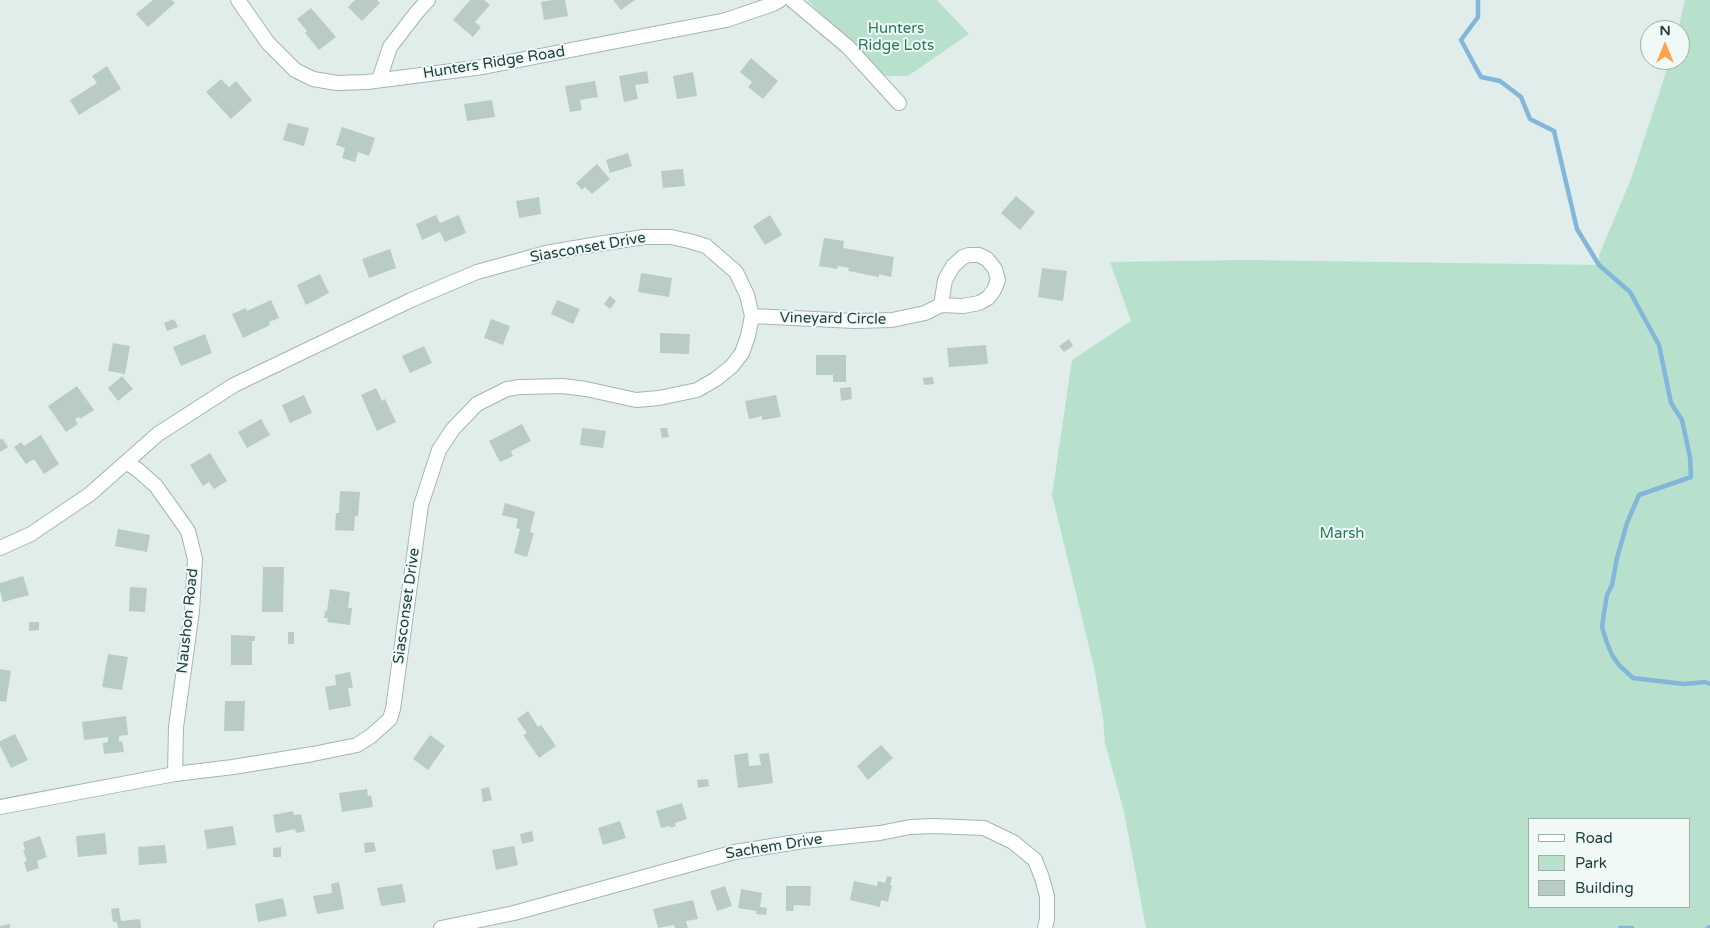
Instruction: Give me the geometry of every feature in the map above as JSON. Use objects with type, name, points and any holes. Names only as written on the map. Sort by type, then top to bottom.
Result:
[{"type":"street","name":"Hunters Ridge Road","points":[[238,0],[268,43],[295,70],[313,79],[336,83],[379,80],[483,67],[726,20],[780,0]]},
{"type":"street","points":[[379,80],[390,47],[428,0]]},
{"type":"street","points":[[792,0],[848,47],[899,103]]},
{"type":"street","name":"Siasconset Drive","points":[[0,548],[39,529],[90,494],[158,434],[234,385],[411,300],[477,272],[546,253],[644,237],[671,237],[706,246],[736,272],[747,295],[752,316],[742,353],[732,366],[698,390],[659,398],[636,400],[563,386],[533,386],[507,389],[477,404],[453,430],[438,450],[421,505],[390,719],[371,736],[357,745],[233,767],[174,774],[0,807]]},
{"type":"street","name":"Vineyard Circle","points":[[752,316],[854,321],[892,320],[925,313],[942,306],[963,306],[979,303],[988,298],[998,280],[995,269],[987,259],[979,255],[969,255],[963,257],[953,266],[944,280],[942,306]]},
{"type":"street","name":"Naushon Road","points":[[126,462],[156,486],[188,531],[194,559],[192,611],[176,727],[174,774]]},
{"type":"street","name":"Sachem Drive","points":[[441,928],[514,913],[735,852],[803,841],[880,833],[910,827],[933,826],[984,828],[1013,842],[1035,860],[1047,896],[1045,928]]},
{"type":"green space","name":"Hunters Ridge Lots","points":[[807,0],[937,0],[969,34],[908,76],[886,76],[878,72]]},
{"type":"green space","name":"Marsh","points":[[1685,0],[1710,0],[1710,928],[1146,928],[1124,812],[1105,743],[1103,718],[1094,667],[1052,495],[1072,360],[1131,321],[1110,262],[1244,260],[1599,265],[1599,255],[1631,179],[1667,70],[1690,70],[1690,20],[1680,20]]},
{"type":"building","points":[[153,0],[172,0],[175,3],[148,27],[136,14]]},
{"type":"building","points":[[355,0],[377,0],[380,3],[362,21],[348,7]]},
{"type":"building","points":[[470,0],[484,0],[490,5],[475,22],[481,27],[473,37],[453,20]]},
{"type":"building","points":[[565,0],[568,16],[544,20],[541,2]]},
{"type":"building","points":[[613,0],[635,0],[621,10]]},
{"type":"building","points":[[311,8],[336,37],[319,50],[305,33],[307,31],[297,19]]},
{"type":"building","points":[[751,58],[778,81],[763,99],[748,87],[752,82],[740,72]]},
{"type":"building","points":[[107,66],[121,89],[79,115],[70,100],[97,83],[92,76]]},
{"type":"building","points":[[647,71],[649,83],[635,85],[638,99],[624,102],[619,76]]},
{"type":"building","points":[[693,72],[697,96],[677,99],[673,76]]},
{"type":"building","points":[[221,79],[229,87],[236,81],[252,100],[231,119],[206,92]]},
{"type":"building","points":[[595,81],[598,97],[580,100],[582,110],[570,112],[565,86]]},
{"type":"building","points":[[492,100],[495,117],[467,121],[464,104]]},
{"type":"building","points":[[288,123],[309,128],[304,146],[283,140]]},
{"type":"building","points":[[342,127],[375,138],[369,156],[358,152],[355,162],[342,158],[345,148],[336,145]]},
{"type":"building","points":[[628,153],[632,166],[610,173],[606,160]]},
{"type":"building","points":[[597,164],[610,179],[592,194],[585,187],[582,190],[576,183]]},
{"type":"building","points":[[683,169],[685,186],[663,188],[661,171]]},
{"type":"building","points":[[1016,196],[1035,212],[1020,230],[1001,213]]},
{"type":"building","points":[[539,197],[541,214],[519,218],[516,201]]},
{"type":"building","points":[[436,215],[440,223],[459,215],[466,233],[445,242],[440,232],[422,240],[416,224]]},
{"type":"building","points":[[770,215],[782,235],[765,245],[753,226]]},
{"type":"building","points":[[824,238],[844,241],[843,248],[894,257],[891,277],[879,274],[879,277],[848,271],[849,268],[838,266],[837,269],[819,266]]},
{"type":"building","points":[[390,249],[396,268],[369,278],[362,259]]},
{"type":"building","points":[[1042,268],[1067,271],[1063,301],[1038,297]]},
{"type":"building","points":[[641,273],[672,278],[669,297],[638,292]]},
{"type":"building","points":[[320,274],[329,293],[306,305],[297,285]]},
{"type":"building","points":[[610,296],[616,301],[610,309],[604,304]]},
{"type":"building","points":[[271,300],[279,318],[269,322],[270,325],[243,338],[232,314],[246,308],[247,311]]},
{"type":"building","points":[[557,300],[580,309],[573,324],[551,314]]},
{"type":"building","points":[[174,319],[178,327],[167,331],[164,323]]},
{"type":"building","points":[[491,319],[510,326],[503,345],[484,338]]},
{"type":"building","points":[[660,333],[690,334],[689,354],[660,353]]},
{"type":"building","points":[[205,334],[212,353],[181,366],[173,347]]},
{"type":"building","points":[[1069,339],[1073,346],[1064,352],[1059,346]]},
{"type":"building","points":[[113,343],[130,346],[125,374],[108,371]]},
{"type":"building","points":[[986,345],[988,364],[949,367],[947,348]]},
{"type":"building","points":[[424,346],[432,363],[410,373],[402,356]]},
{"type":"building","points":[[816,355],[846,355],[846,382],[833,382],[833,375],[816,375]]},
{"type":"building","points":[[122,376],[133,389],[118,401],[108,388]]},
{"type":"building","points":[[933,377],[934,384],[924,385],[923,378]]},
{"type":"building","points":[[77,386],[94,410],[80,419],[79,417],[75,419],[78,424],[66,432],[48,406]]},
{"type":"building","points":[[851,387],[852,399],[841,401],[840,388]]},
{"type":"building","points":[[376,388],[382,401],[385,399],[396,422],[377,431],[361,395]]},
{"type":"building","points":[[304,395],[312,413],[290,423],[282,405]]},
{"type":"building","points":[[776,395],[781,417],[762,420],[762,416],[749,419],[745,401]]},
{"type":"building","points":[[261,419],[270,435],[247,448],[238,432]]},
{"type":"building","points":[[522,424],[531,441],[511,451],[513,456],[500,462],[489,441]]},
{"type":"building","points":[[582,428],[606,431],[603,448],[580,445]]},
{"type":"building","points":[[660,428],[667,428],[669,437],[662,438]]},
{"type":"building","points":[[41,435],[59,464],[44,474],[34,459],[26,464],[14,447],[21,442],[24,446]]},
{"type":"building","points":[[2,438],[8,447],[0,452],[0,440]]},
{"type":"building","points":[[210,453],[227,481],[214,489],[209,482],[203,486],[190,465]]},
{"type":"building","points":[[340,491],[360,492],[358,516],[355,516],[354,531],[335,530],[336,513],[339,513]]},
{"type":"building","points":[[505,503],[535,512],[530,532],[534,533],[527,557],[514,553],[520,529],[516,528],[518,519],[502,515]]},
{"type":"building","points":[[118,529],[150,535],[147,552],[115,546]]},
{"type":"building","points":[[263,567],[284,567],[283,612],[262,612]]},
{"type":"building","points":[[23,576],[29,595],[3,602],[0,583]]},
{"type":"building","points":[[130,587],[147,588],[145,612],[129,611]]},
{"type":"building","points":[[330,589],[350,592],[348,608],[352,608],[350,625],[327,622],[328,618],[324,618],[325,611],[327,611]]},
{"type":"building","points":[[29,622],[39,622],[39,630],[29,631]]},
{"type":"building","points":[[288,632],[294,632],[294,644],[288,644]]},
{"type":"building","points":[[231,635],[255,636],[255,641],[252,641],[252,665],[231,665]]},
{"type":"building","points":[[108,654],[128,657],[122,690],[102,687]]},
{"type":"building","points":[[0,669],[11,671],[6,702],[0,701]]},
{"type":"building","points":[[350,672],[353,688],[348,688],[351,706],[329,710],[325,687],[336,685],[335,675]]},
{"type":"building","points":[[225,701],[245,701],[244,731],[224,731]]},
{"type":"building","points":[[528,711],[538,727],[541,725],[556,746],[539,758],[523,735],[527,733],[517,719]]},
{"type":"building","points":[[126,716],[128,735],[119,736],[119,742],[122,741],[124,752],[104,754],[103,743],[108,742],[108,737],[84,740],[82,722]]},
{"type":"building","points":[[15,734],[28,760],[11,768],[0,746],[0,741]]},
{"type":"building","points":[[430,735],[445,746],[428,770],[413,759]]},
{"type":"building","points":[[881,745],[893,758],[868,780],[857,766]]},
{"type":"building","points":[[748,753],[749,766],[761,765],[759,754],[769,753],[773,783],[738,788],[734,755]]},
{"type":"building","points":[[708,779],[709,786],[698,788],[697,780]]},
{"type":"building","points":[[489,787],[492,800],[483,802],[481,789]]},
{"type":"building","points":[[367,789],[368,796],[371,795],[373,807],[342,812],[339,793]]},
{"type":"building","points":[[682,803],[687,819],[675,823],[676,826],[671,828],[670,826],[661,828],[656,811]]},
{"type":"building","points":[[293,811],[294,815],[301,814],[305,831],[296,833],[295,829],[276,833],[273,815]]},
{"type":"building","points":[[620,821],[626,838],[603,845],[598,828]]},
{"type":"building","points":[[233,826],[236,845],[207,849],[204,830]]},
{"type":"building","points":[[532,831],[534,841],[522,844],[520,834]]},
{"type":"building","points":[[105,833],[107,854],[78,857],[76,836]]},
{"type":"building","points":[[40,836],[47,857],[37,861],[39,868],[27,872],[24,862],[27,861],[23,850],[25,850],[23,842]]},
{"type":"building","points":[[374,842],[376,851],[365,853],[364,843]]},
{"type":"building","points":[[165,845],[167,863],[139,865],[138,847]]},
{"type":"building","points":[[514,846],[518,865],[496,870],[492,850]]},
{"type":"building","points":[[281,847],[281,857],[273,857],[273,848]]},
{"type":"building","points":[[887,876],[892,877],[888,902],[881,900],[880,907],[850,900],[854,881],[877,886],[878,881],[885,883]]},
{"type":"building","points":[[339,882],[344,909],[317,914],[313,896],[332,893],[331,884]]},
{"type":"building","points":[[402,884],[406,902],[381,906],[377,888]]},
{"type":"building","points":[[725,886],[732,906],[717,911],[710,891]]},
{"type":"building","points":[[786,886],[811,886],[810,906],[794,905],[793,911],[786,911]]},
{"type":"building","points":[[741,889],[762,893],[760,907],[767,908],[766,915],[756,914],[757,911],[738,908]]},
{"type":"building","points":[[283,898],[287,916],[258,922],[255,904]]},
{"type":"building","points":[[693,900],[698,919],[686,921],[688,928],[675,928],[674,925],[658,928],[653,909]]},
{"type":"building","points":[[119,908],[121,921],[140,919],[141,928],[118,928],[117,922],[113,922],[111,909]]},
{"type":"building","points":[[10,924],[10,928],[0,928],[0,926]]},
{"type":"waterway","points":[[1478,0],[1478,17],[1461,40],[1481,77],[1500,81],[1521,97],[1530,119],[1554,131],[1577,229],[1599,265],[1630,292],[1659,345],[1671,403],[1682,420],[1690,457],[1691,477],[1639,495],[1627,523],[1612,585],[1607,595],[1602,627],[1607,643],[1619,665],[1633,678],[1684,684],[1705,682],[1710,684]]},
{"type":"waterway","points":[[1620,928],[1632,928]]}]
